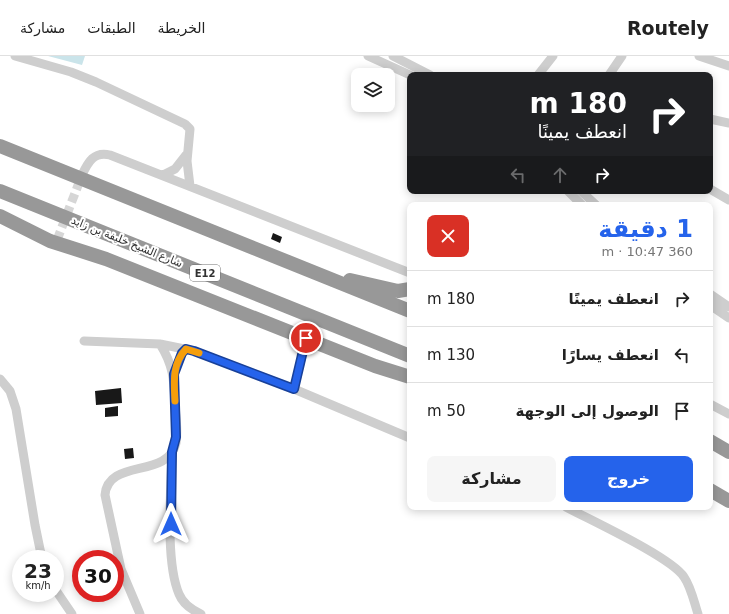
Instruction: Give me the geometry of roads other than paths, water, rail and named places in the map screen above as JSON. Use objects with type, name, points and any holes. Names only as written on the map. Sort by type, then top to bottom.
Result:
[{"type":"highway","points":[[0,146],[407,310]]},
{"type":"highway","name":"شارع الشيخ خليفة بن زايد","points":[[0,191],[407,355]]},
{"type":"highway","points":[[0,216],[56,242],[106,259],[375,366],[407,376]]},
{"type":"highway","points":[[322,276],[357,281],[398,291],[407,290]]},
{"type":"highway","points":[[713,443],[729,452]]},
{"type":"highway","points":[[713,492],[729,501]]},
{"type":"street","points":[[15,56],[71,72],[96,82],[185,124],[190,129],[187,169],[190,186]]},
{"type":"street","points":[[368,56],[407,74]]},
{"type":"street","points":[[393,56],[424,72]]},
{"type":"street","points":[[540,72],[553,56]]},
{"type":"street","points":[[610,72],[622,56]]},
{"type":"street","points":[[699,56],[729,66]]},
{"type":"street","points":[[713,120],[729,123]]},
{"type":"street","points":[[163,176],[181,164],[188,152]]},
{"type":"street","points":[[82,175],[89,160],[102,154],[110,155],[407,272]]},
{"type":"street","points":[[713,191],[729,200]]},
{"type":"street","points":[[571,194],[579,202]]},
{"type":"street","points":[[584,194],[593,202]]},
{"type":"street","points":[[713,296],[729,307]]},
{"type":"street","points":[[713,307],[729,318]]},
{"type":"street","points":[[294,389],[306,338]]},
{"type":"street","points":[[84,341],[160,344],[186,349],[226,362],[407,437]]},
{"type":"street","points":[[160,344],[169,358],[174,374],[176,437],[172,452],[171,566],[179,596],[187,610],[201,614]]},
{"type":"street","points":[[174,374],[182,353],[186,349]]},
{"type":"street","points":[[0,379],[10,392],[16,409],[40,550]]},
{"type":"street","points":[[713,406],[729,414]]},
{"type":"street","points":[[140,614],[121,569],[105,499],[105,491],[110,480],[117,475],[160,462],[172,452]]},
{"type":"street","points":[[572,510],[638,545],[680,571],[686,580],[698,614]]},
{"type":"street","points":[[64,602],[72,614]]},
{"type":"water","points":[[48,56],[85,56],[82,65]]},
{"type":"tunnel","points":[[57,240],[82,175]]}]
